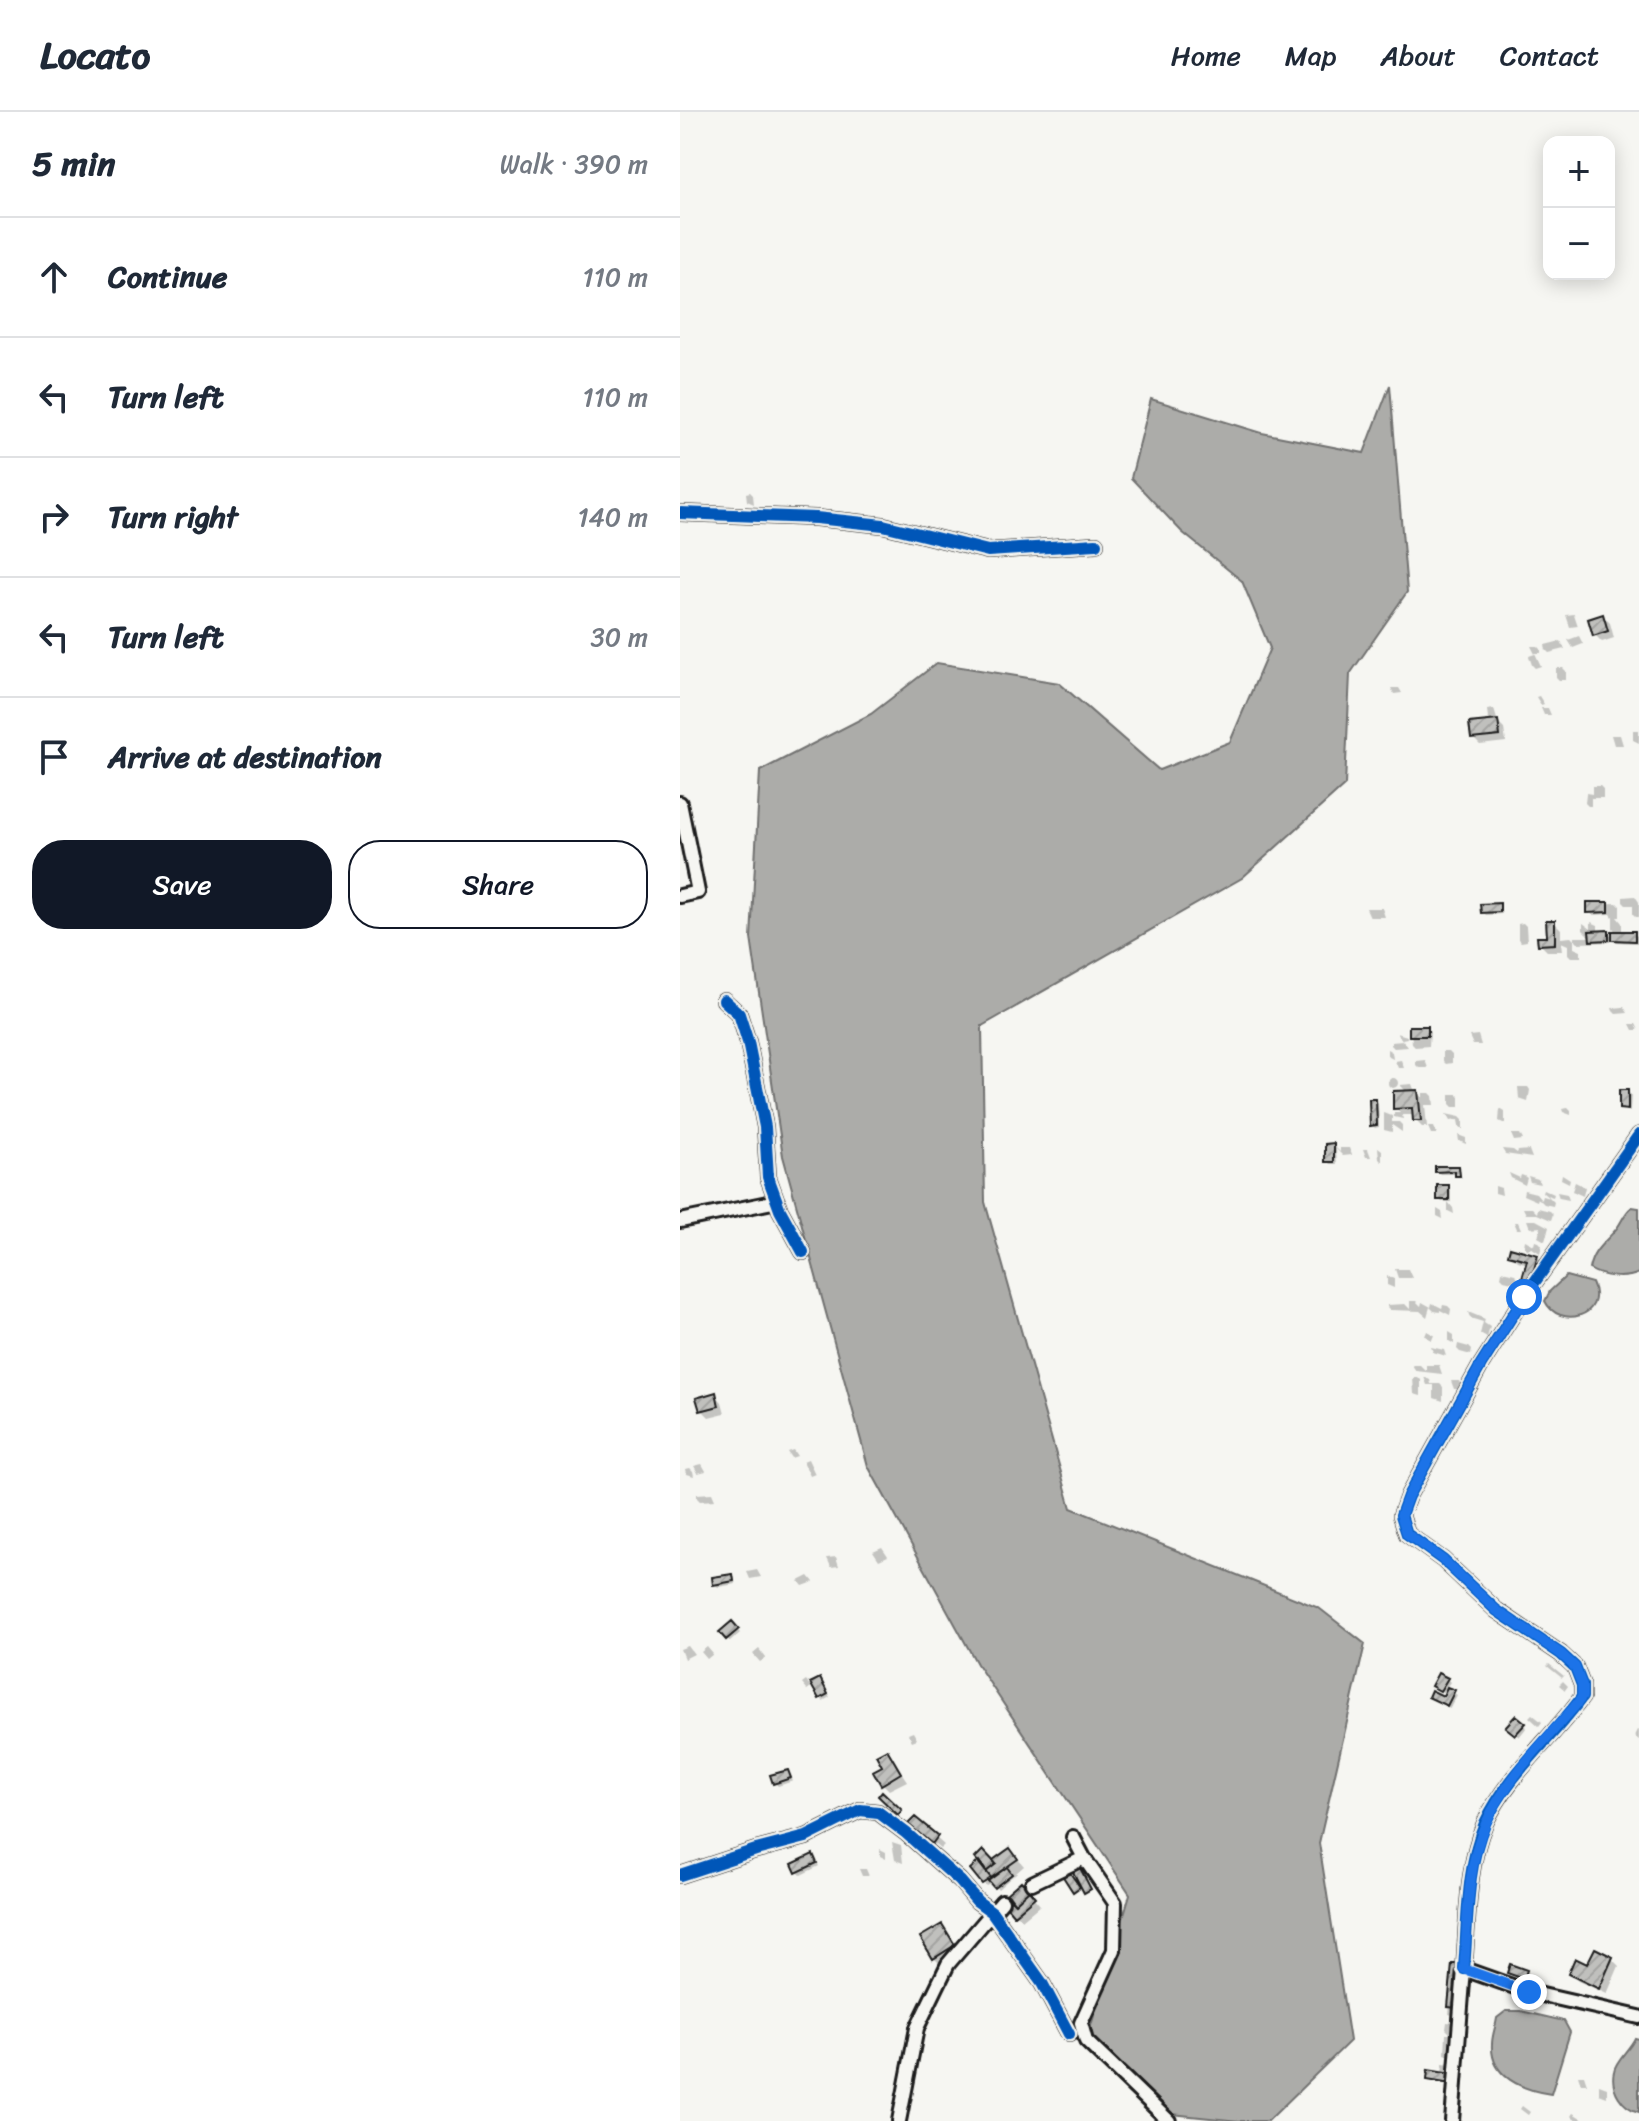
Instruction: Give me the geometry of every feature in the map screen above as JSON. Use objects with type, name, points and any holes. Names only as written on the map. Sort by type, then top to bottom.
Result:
[{"type":"street","points":[[680,513],[816,518],[883,525],[988,551],[1096,544]]},
{"type":"street","points":[[680,803],[698,892],[680,896]]},
{"type":"street","points":[[724,1000],[739,1014],[748,1042],[765,1127],[768,1177],[803,1252]]},
{"type":"street","points":[[1452,2121],[1473,1868],[1484,1826],[1522,1768],[1582,1697],[1582,1685],[1575,1667],[1561,1654],[1496,1610],[1443,1560],[1407,1534],[1401,1515],[1408,1496],[1481,1365],[1524,1297],[1639,1135]]},
{"type":"street","points":[[680,1221],[777,1201]]},
{"type":"street","points":[[680,1875],[806,1837],[860,1810],[878,1812],[906,1833],[992,1912],[1042,1983],[1069,2034]]},
{"type":"street","points":[[1073,1837],[1115,1903],[1114,1950],[1081,2023],[1086,2041],[1169,2121]]},
{"type":"street","points":[[1032,1883],[1084,1858]]},
{"type":"street","points":[[899,2121],[917,2028],[948,1964],[1002,1901]]},
{"type":"street","points":[[1464,1969],[1529,1992],[1639,2017]]},
{"type":"shaded area","points":[[1390,385],[1407,592],[1350,674],[1345,785],[1242,878],[982,1026],[985,1202],[1071,1508],[1319,1608],[1365,1644],[1319,1843],[1350,2041],[1268,2121],[1162,2113],[1088,2036],[1130,1894],[977,1664],[868,1466],[783,1156],[751,938],[760,771],[871,714],[937,663],[1059,683],[1159,770],[1230,742],[1270,648],[1242,581],[1182,532],[1131,478],[1151,399],[1262,433],[1364,453]]},
{"type":"shaded area","points":[[1632,1207],[1639,1208],[1639,1273],[1614,1277],[1589,1269],[1596,1251]]},
{"type":"shaded area","points":[[1566,1276],[1592,1283],[1595,1294],[1593,1304],[1580,1315],[1560,1315],[1545,1301],[1550,1291]]},
{"type":"shaded area","points":[[1506,2011],[1521,2011],[1564,2021],[1570,2032],[1551,2094],[1510,2080],[1496,2065],[1493,2037],[1497,2018]]},
{"type":"shaded area","points":[[1635,2038],[1639,2039],[1639,2112],[1623,2102],[1613,2078],[1617,2063]]},
{"type":"building","points":[[1603,614],[1608,631],[1593,636],[1588,619]]},
{"type":"building","points":[[1498,720],[1500,736],[1471,739],[1469,723]]},
{"type":"building","points":[[1587,902],[1609,902],[1609,912],[1587,913]]},
{"type":"building","points":[[1500,903],[1500,912],[1481,913],[1480,904]]},
{"type":"building","points":[[1546,920],[1555,920],[1555,944],[1538,945],[1537,937],[1547,937]]},
{"type":"building","points":[[1609,930],[1609,940],[1590,941],[1589,931]]},
{"type":"building","points":[[1612,931],[1635,931],[1635,941],[1612,940]]},
{"type":"building","points":[[1409,1026],[1428,1026],[1428,1036],[1409,1036]]},
{"type":"building","points":[[1418,1090],[1421,1121],[1413,1121],[1412,1108],[1393,1109],[1393,1091]]},
{"type":"building","points":[[1619,1090],[1628,1090],[1628,1110],[1619,1109]]},
{"type":"building","points":[[1369,1099],[1376,1099],[1377,1125],[1370,1126]]},
{"type":"building","points":[[1334,1143],[1334,1162],[1325,1162],[1325,1144]]},
{"type":"building","points":[[1435,1166],[1459,1166],[1460,1176],[1455,1176],[1455,1171],[1435,1172]]},
{"type":"building","points":[[1437,1185],[1449,1185],[1449,1200],[1437,1200]]},
{"type":"building","points":[[1510,1247],[1538,1255],[1531,1280],[1522,1278],[1527,1260],[1508,1255]]},
{"type":"building","points":[[716,1392],[719,1406],[700,1411],[696,1398]]},
{"type":"building","points":[[733,1574],[734,1581],[713,1585],[712,1577]]},
{"type":"building","points":[[732,1621],[739,1629],[726,1640],[719,1632]]},
{"type":"building","points":[[1438,1673],[1448,1678],[1440,1691],[1431,1686]]},
{"type":"building","points":[[820,1678],[828,1694],[819,1699],[810,1683]]},
{"type":"building","points":[[1447,1687],[1455,1690],[1447,1706],[1428,1697],[1431,1690],[1443,1696]]},
{"type":"building","points":[[1516,1715],[1526,1723],[1515,1735],[1505,1727]]},
{"type":"building","points":[[887,1749],[901,1773],[881,1785],[873,1771],[882,1766],[876,1755]]},
{"type":"building","points":[[788,1770],[791,1778],[773,1784],[770,1775]]},
{"type":"building","points":[[882,1791],[902,1810],[898,1815],[878,1796]]},
{"type":"building","points":[[915,1817],[938,1836],[932,1844],[908,1824]]},
{"type":"building","points":[[1010,1848],[1018,1859],[991,1878],[986,1872],[996,1864],[993,1860]]},
{"type":"building","points":[[983,1850],[996,1864],[986,1872],[975,1858]]},
{"type":"building","points":[[813,1854],[817,1863],[796,1873],[792,1864]]},
{"type":"building","points":[[979,1861],[991,1878],[982,1884],[970,1869]]},
{"type":"building","points":[[1078,1864],[1091,1889],[1084,1893],[1072,1870]]},
{"type":"building","points":[[1007,1867],[1012,1874],[994,1888],[988,1881]]},
{"type":"building","points":[[1068,1870],[1080,1887],[1073,1892],[1062,1875]]},
{"type":"building","points":[[1021,1881],[1029,1890],[1015,1903],[1006,1894]]},
{"type":"building","points":[[1029,1890],[1035,1897],[1014,1915],[1002,1901],[1009,1895],[1015,1903]]},
{"type":"building","points":[[942,1924],[955,1945],[933,1959],[920,1937]]},
{"type":"building","points":[[1595,1948],[1613,1957],[1599,1989],[1568,1974],[1575,1958],[1587,1964]]},
{"type":"building","points":[[1452,1964],[1460,1964],[1457,2008],[1448,2007]]},
{"type":"building","points":[[1510,1964],[1527,1970],[1524,1979],[1507,1973]]},
{"type":"building","points":[[1428,2070],[1452,2074],[1451,2084],[1427,2080]]},
{"type":"cycle path","points":[[680,513],[816,518],[883,525],[988,551],[1096,544]]},
{"type":"cycle path","points":[[724,1000],[739,1014],[748,1042],[765,1127],[768,1177],[780,1210],[803,1252]]},
{"type":"cycle path","points":[[1464,1969],[1471,1876],[1485,1823],[1517,1773],[1582,1697],[1582,1685],[1575,1667],[1561,1654],[1496,1610],[1443,1560],[1407,1534],[1401,1515],[1408,1496],[1481,1365],[1524,1297],[1639,1135]]},
{"type":"cycle path","points":[[680,1875],[806,1837],[860,1810],[878,1812],[906,1833],[992,1912],[1042,1983],[1069,2034]]},
{"type":"route","points":[[1524,1297],[1481,1365],[1408,1496],[1401,1515],[1407,1534],[1443,1560],[1496,1610],[1561,1654],[1575,1667],[1582,1685],[1582,1697],[1497,1802],[1484,1826],[1473,1868],[1464,1969],[1529,1992]]}]
